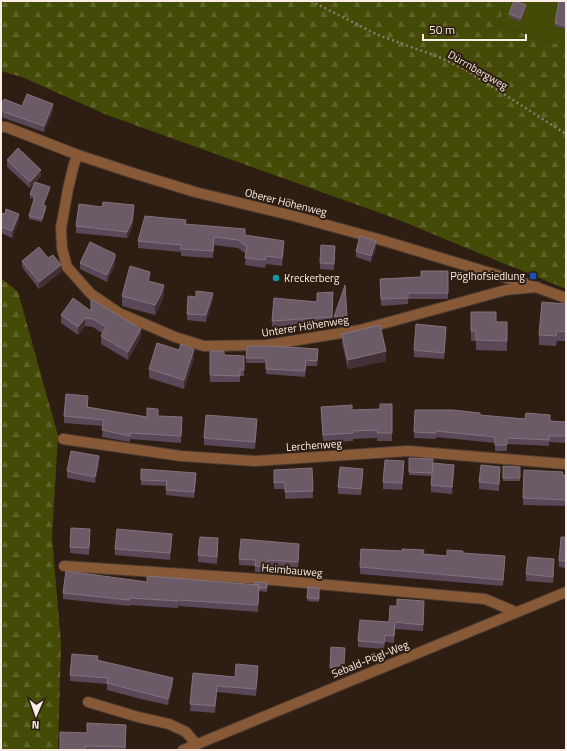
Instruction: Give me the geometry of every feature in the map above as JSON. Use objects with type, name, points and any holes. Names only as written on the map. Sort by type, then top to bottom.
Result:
[{"type":"street","name":"Oberer Höhenweg","points":[[1,126],[78,155],[195,192],[294,216],[378,239],[537,287],[566,298]]},
{"type":"street","name":"Unterer Höhenweg","points":[[78,155],[74,164],[68,189],[61,228],[62,248],[67,267],[91,294],[119,313],[175,337],[204,346],[267,345],[360,330],[506,290],[537,287]]},
{"type":"street","name":"Lerchenweg","points":[[64,439],[181,456],[255,461],[408,452],[566,464]]},
{"type":"street","name":"Heimbauweg","points":[[64,566],[273,580],[485,598],[516,612]]},
{"type":"street","name":"Sebald-Pögl-Weg","points":[[183,750],[566,592]]},
{"type":"street","points":[[88,702],[138,717],[169,724],[186,732],[196,744]]},
{"type":"path","name":"Dürrnbergweg","points":[[311,1],[378,35],[438,57],[466,70],[566,134]]},
{"type":"green space","points":[[1,1],[505,1],[499,25],[566,47],[566,289],[394,218],[107,115],[22,77],[1,71]]},
{"type":"green space","points":[[505,1],[566,1],[566,47],[499,25]]},
{"type":"green space","points":[[1,278],[18,292],[58,436],[52,537],[61,643],[58,750],[1,750]]},
{"type":"building","points":[[514,1],[526,5],[521,18],[509,14]]},
{"type":"building","points":[[559,1],[566,1],[566,26],[555,23]]},
{"type":"building","points":[[27,94],[53,104],[44,126],[1,111],[1,105],[4,99],[22,106]]},
{"type":"building","points":[[18,148],[41,170],[30,182],[7,160]]},
{"type":"building","points":[[35,182],[50,187],[43,205],[46,206],[42,219],[29,216],[35,196],[30,194]]},
{"type":"building","points":[[103,202],[134,205],[132,221],[127,232],[76,226],[79,204],[102,207]]},
{"type":"building","points":[[6,209],[19,214],[12,231],[1,227],[1,213],[5,214]]},
{"type":"building","points":[[145,216],[186,220],[185,224],[245,229],[245,235],[284,241],[282,258],[266,256],[265,260],[245,258],[247,247],[238,240],[214,237],[213,251],[181,249],[181,245],[138,241]]},
{"type":"building","points":[[360,236],[376,241],[371,256],[356,251]]},
{"type":"building","points":[[90,242],[115,254],[115,258],[107,275],[80,263]]},
{"type":"building","points":[[321,245],[335,246],[334,264],[320,263]]},
{"type":"building","points":[[39,247],[48,258],[53,255],[61,265],[39,282],[22,261]]},
{"type":"building","points":[[130,266],[150,272],[148,281],[164,285],[155,305],[122,296]]},
{"type":"building","points":[[421,271],[448,271],[448,293],[408,293],[408,298],[381,299],[380,279],[421,277]]},
{"type":"building","points":[[345,285],[347,316],[334,317]]},
{"type":"building","points":[[196,291],[213,293],[206,315],[187,314],[188,296],[196,297]]},
{"type":"building","points":[[333,292],[332,317],[272,321],[274,298],[317,302],[317,293]]},
{"type":"building","points":[[73,298],[91,311],[91,299],[141,329],[128,352],[101,336],[106,327],[93,319],[85,318],[78,327],[61,315]]},
{"type":"building","points":[[542,302],[566,304],[566,332],[557,331],[556,336],[539,335]]},
{"type":"building","points":[[471,312],[496,312],[496,322],[507,322],[507,341],[476,340],[476,331],[471,331]]},
{"type":"building","points":[[416,324],[446,327],[444,353],[414,350]]},
{"type":"building","points":[[380,325],[386,351],[348,360],[342,334]]},
{"type":"building","points":[[157,343],[179,350],[181,344],[194,349],[184,380],[149,369]]},
{"type":"building","points":[[247,346],[318,349],[317,361],[306,360],[305,371],[266,369],[266,358],[246,358]]},
{"type":"building","points":[[210,351],[224,351],[224,355],[244,356],[244,370],[240,370],[240,376],[210,375]]},
{"type":"building","points":[[66,394],[88,396],[87,407],[147,417],[147,408],[158,409],[158,416],[182,417],[181,436],[130,433],[130,436],[102,430],[104,420],[64,416]]},
{"type":"building","points":[[380,404],[392,404],[392,433],[377,433],[377,430],[353,431],[353,433],[323,435],[321,407],[352,405],[352,410],[380,409]]},
{"type":"building","points":[[415,410],[453,410],[480,413],[480,415],[525,419],[526,413],[550,415],[550,421],[566,422],[566,436],[549,436],[549,440],[507,438],[507,445],[495,445],[495,437],[436,431],[436,433],[414,432]]},
{"type":"building","points":[[206,415],[257,419],[255,442],[204,438]]},
{"type":"building","points":[[71,451],[99,456],[95,477],[67,471]]},
{"type":"building","points":[[409,458],[433,459],[432,473],[409,472]]},
{"type":"building","points":[[385,460],[404,461],[402,483],[383,482]]},
{"type":"building","points":[[433,463],[454,465],[452,487],[431,485]]},
{"type":"building","points":[[481,465],[500,467],[499,484],[479,482]]},
{"type":"building","points":[[503,466],[520,467],[520,478],[503,478]]},
{"type":"building","points":[[340,467],[363,469],[361,489],[338,487]]},
{"type":"building","points":[[312,468],[313,491],[285,492],[285,482],[274,483],[274,470]]},
{"type":"building","points":[[141,469],[196,473],[194,492],[166,490],[167,481],[141,480]]},
{"type":"building","points":[[524,470],[563,472],[562,475],[566,475],[566,500],[523,498]]},
{"type":"building","points":[[71,528],[90,529],[89,548],[70,547]]},
{"type":"building","points":[[117,529],[172,534],[170,553],[115,549]]},
{"type":"building","points":[[200,537],[218,538],[217,557],[198,555]]},
{"type":"building","points":[[561,537],[566,537],[566,561],[559,561]]},
{"type":"building","points":[[241,539],[299,544],[298,562],[269,560],[268,567],[255,566],[256,560],[239,559]]},
{"type":"building","points":[[361,549],[402,551],[402,549],[424,550],[423,554],[447,556],[447,550],[463,551],[463,553],[505,556],[503,580],[360,567]]},
{"type":"building","points":[[528,557],[554,559],[553,577],[526,574]]},
{"type":"building","points":[[66,571],[147,582],[147,576],[259,585],[258,605],[130,598],[129,600],[63,593]]},
{"type":"building","points":[[255,582],[267,583],[267,588],[259,588],[259,585],[255,585]]},
{"type":"building","points":[[308,587],[319,588],[319,599],[307,598]]},
{"type":"building","points":[[397,599],[424,601],[423,625],[395,622],[394,636],[385,635],[384,643],[358,641],[360,620],[389,622],[390,606],[397,606]]},
{"type":"building","points":[[331,647],[345,648],[344,664],[330,668]]},
{"type":"building","points":[[72,654],[98,656],[97,660],[173,678],[168,699],[107,683],[108,678],[70,675]]},
{"type":"building","points":[[236,664],[258,666],[256,689],[217,686],[215,706],[190,704],[193,673],[235,677]]},
{"type":"building","points":[[87,723],[126,725],[125,747],[85,746],[85,750],[60,750],[60,732],[87,733]]},
{"type":"place","name":"Pöglhofsiedlung","points":[[533,276]]},
{"type":"place","name":"Kreckerberg","points":[[276,278]]}]
